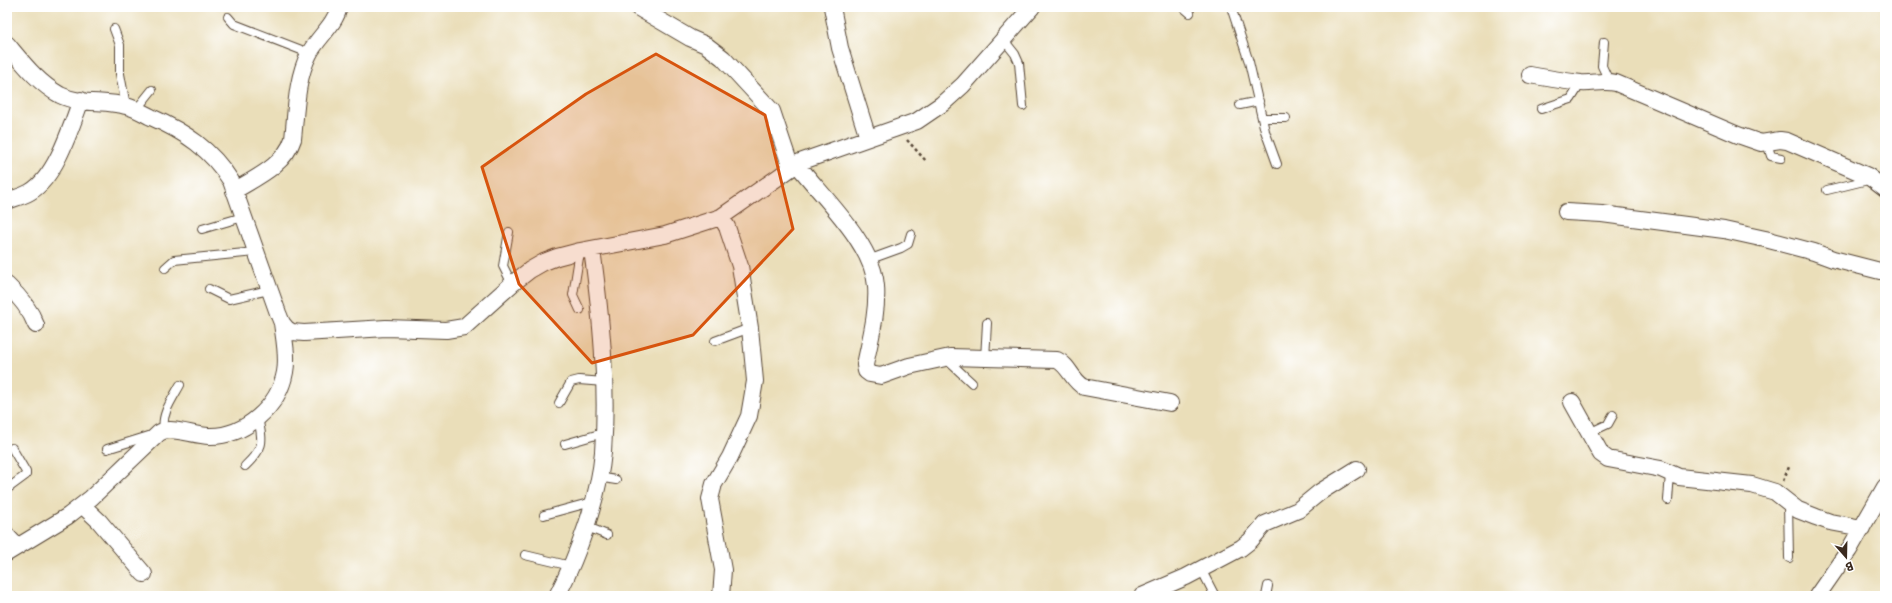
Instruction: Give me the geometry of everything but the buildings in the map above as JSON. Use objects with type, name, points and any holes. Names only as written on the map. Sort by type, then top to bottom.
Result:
[{"type":"street","points":[[234,191],[264,172],[290,150],[293,140],[301,76],[309,53],[333,19],[339,7]]},
{"type":"street","points":[[637,7],[690,38],[706,44],[723,58],[772,111],[794,166],[846,221],[868,260],[876,286],[872,330],[865,365],[866,371],[875,376],[882,376],[909,366],[945,358],[1056,360],[1064,365],[1077,382],[1084,387],[1170,403]]},
{"type":"street","points":[[832,7],[840,48],[868,138]]},
{"type":"street","points":[[282,323],[292,332],[304,334],[386,328],[457,329],[464,327],[512,284],[530,270],[544,262],[558,256],[665,235],[721,217],[794,166],[868,138],[898,129],[917,120],[942,104],[963,85],[1032,7]]},
{"type":"street","points":[[7,44],[33,75],[46,86],[61,95],[131,108],[178,129],[197,143],[222,167],[234,191],[282,323],[286,357],[285,371],[281,386],[269,407],[258,417],[245,426],[230,433],[210,436],[187,434],[171,429],[162,431],[82,505],[68,516],[7,553]]},
{"type":"street","points":[[1530,75],[1581,83],[1596,84],[1609,81],[1738,135],[1767,143],[1780,140],[1787,141],[1872,179],[1885,189]]},
{"type":"street","points":[[7,201],[31,192],[53,166],[64,146],[82,100]]},
{"type":"street","points":[[1566,212],[1602,214],[1724,230],[1765,239],[1814,252],[1833,259],[1885,271]]},
{"type":"street","points":[[720,596],[723,570],[710,499],[714,484],[730,457],[749,416],[755,381],[750,328],[740,266],[727,227],[721,217]]},
{"type":"street","points":[[557,596],[585,526],[603,452],[604,382],[601,317],[586,250]]},
{"type":"street","points":[[7,285],[16,293],[31,313],[36,325]]},
{"type":"street","points":[[1572,402],[1601,454],[1608,459],[1661,469],[1670,474],[1698,480],[1752,484],[1775,492],[1798,510],[1830,522],[1862,528]]},
{"type":"street","points":[[1142,596],[1201,569],[1241,548],[1250,541],[1265,524],[1298,510],[1320,492],[1357,469]]},
{"type":"street","points":[[1817,596],[1849,550],[1884,492]]},
{"type":"street","points":[[82,505],[99,521],[144,574]]},
{"type":"lane","points":[[1183,7],[1190,13]]},
{"type":"lane","points":[[1230,7],[1249,62],[1270,148],[1277,164]]},
{"type":"lane","points":[[228,17],[234,24],[309,53]]},
{"type":"lane","points":[[114,29],[120,45],[120,74],[131,108],[152,90]]},
{"type":"lane","points":[[1003,39],[1015,54],[1019,63],[1023,106]]},
{"type":"lane","points":[[1604,42],[1602,66],[1609,81]]},
{"type":"lane","points":[[1541,109],[1571,99],[1581,83]]},
{"type":"lane","points":[[1240,105],[1259,101]]},
{"type":"lane","points":[[1262,118],[1286,118]]},
{"type":"lane","points":[[1767,143],[1771,156],[1781,158]]},
{"type":"lane","points":[[1827,190],[1872,179]]},
{"type":"lane","points":[[202,229],[243,217]]},
{"type":"lane","points":[[509,232],[503,266],[512,284]]},
{"type":"lane","points":[[868,260],[908,244],[911,234]]},
{"type":"lane","points":[[580,310],[573,295],[586,250]]},
{"type":"lane","points":[[165,268],[174,260],[255,252]]},
{"type":"lane","points":[[209,289],[228,299],[269,290]]},
{"type":"lane","points":[[985,359],[987,323]]},
{"type":"lane","points":[[715,340],[750,328]]},
{"type":"lane","points":[[945,358],[972,383]]},
{"type":"lane","points":[[560,403],[571,382],[579,380],[604,382]]},
{"type":"lane","points":[[107,450],[162,431],[164,417],[180,385]]},
{"type":"lane","points":[[1589,433],[1608,424],[1613,415]]},
{"type":"lane","points":[[245,466],[258,453],[261,446],[262,437],[258,417]]},
{"type":"lane","points":[[565,444],[603,433]]},
{"type":"lane","points":[[7,489],[26,475],[12,448]]},
{"type":"lane","points":[[1668,500],[1670,474]]},
{"type":"lane","points":[[598,477],[616,480]]},
{"type":"lane","points":[[544,515],[592,502]]},
{"type":"lane","points":[[1788,502],[1789,558]]},
{"type":"lane","points":[[585,526],[607,535]]},
{"type":"lane","points":[[7,530],[21,544]]},
{"type":"lane","points":[[525,554],[570,566]]},
{"type":"lane","points":[[1201,569],[1215,596]]},
{"type":"lane","points":[[1266,596],[1268,586]]},
{"type":"path","points":[[898,129],[927,162]]},
{"type":"highlighted area","points":[[656,54],[765,115],[793,229],[693,335],[592,363],[519,284],[482,167],[586,94]]}]
